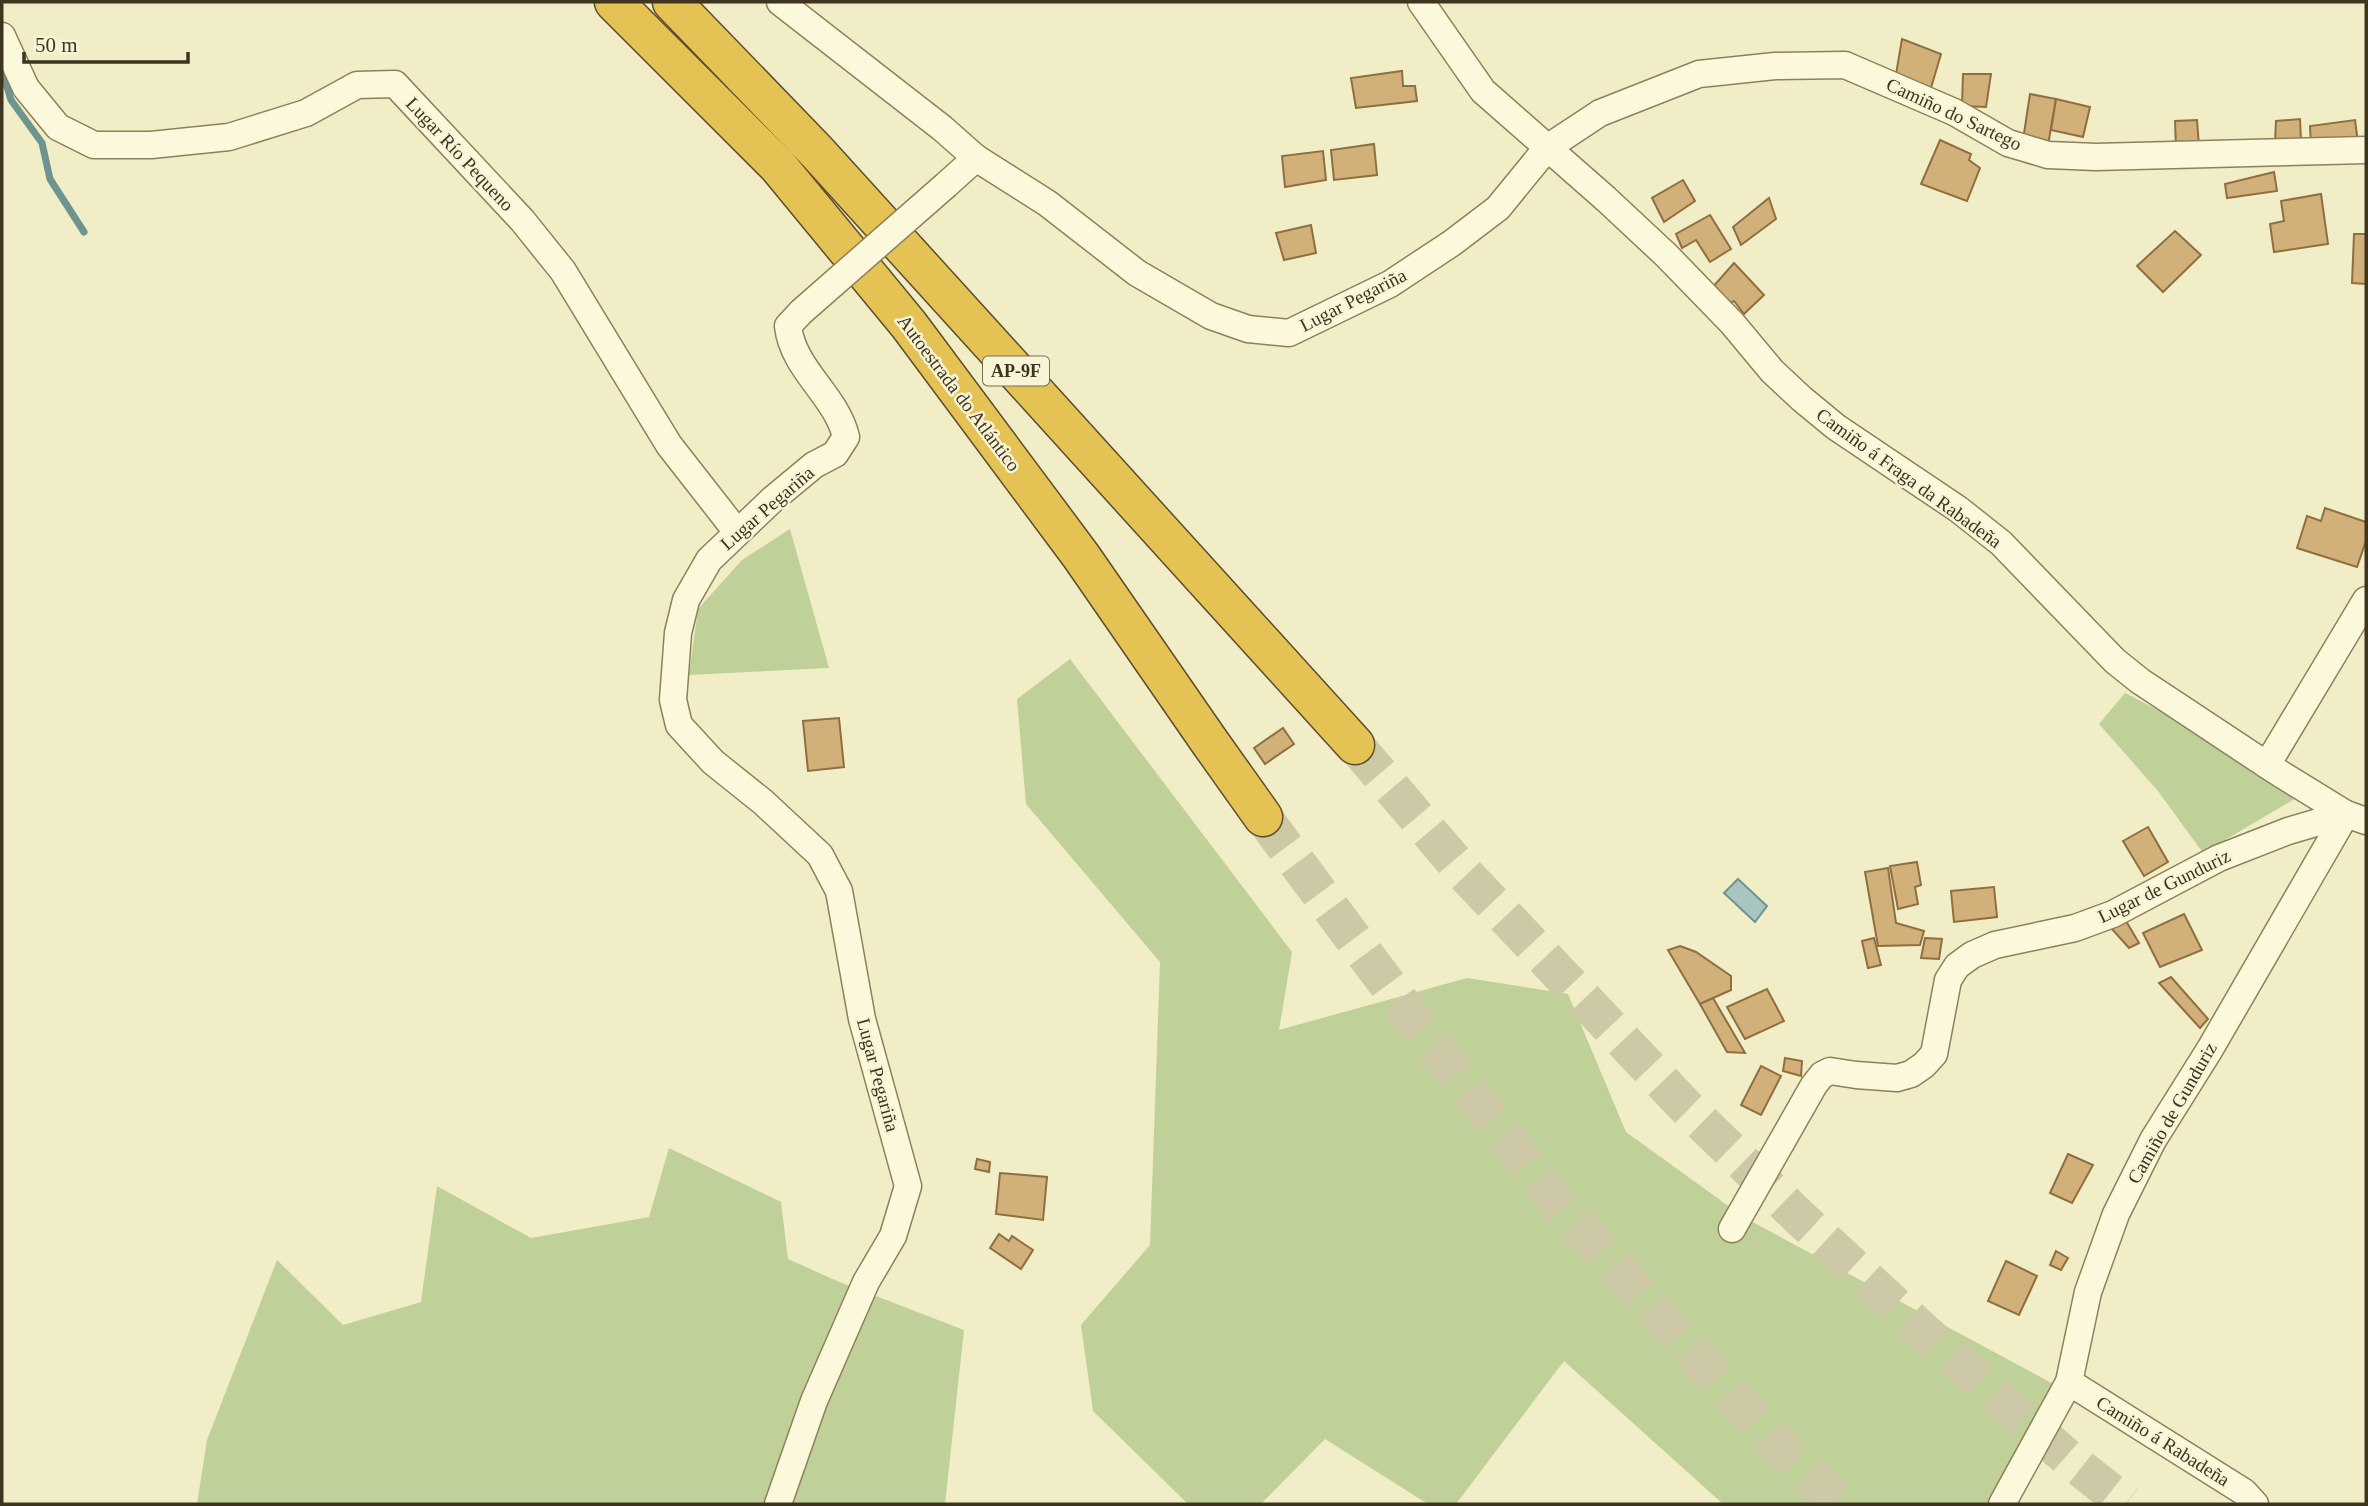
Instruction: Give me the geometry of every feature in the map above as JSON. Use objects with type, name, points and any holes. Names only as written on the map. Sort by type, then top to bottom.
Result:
[{"type":"highway","name":"Autoestrada do Atlántico","points":[[614,2],[778,166],[909,325],[1081,556],[1264,817]]},
{"type":"highway","name":"AP-9F","points":[[672,2],[817,152],[1355,745]]},
{"type":"street","points":[[780,2],[959,141],[976,158]]},
{"type":"street","points":[[1421,2],[1483,91],[1547,148]]},
{"type":"street","name":"Lugar Río Pequeno","points":[[2,36],[26,88],[58,127],[94,145],[151,145],[229,137],[306,113],[357,85],[395,85],[522,220],[563,271],[669,445],[737,532]]},
{"type":"street","name":"Camiño do Sartego","points":[[1547,148],[1600,113],[1699,74],[1775,66],[1845,65],[1954,112],[2008,143],[2048,155],[2096,157],[2366,150]]},
{"type":"street","name":"Lugar Pegariña","points":[[778,1504],[814,1401],[866,1282],[892,1236],[908,1186],[862,1019],[839,891],[821,855],[763,802],[713,762],[679,725],[673,701],[678,633],[685,600],[709,560],[773,499],[814,465],[835,454],[846,437],[842,422],[797,356],[789,340],[788,326],[976,158],[1047,203],[1137,273],[1211,316],[1248,330],[1289,333],[1390,284],[1452,243],[1498,208],[1547,148]]},
{"type":"street","name":"Camiño á Fraga da Rabadeña","points":[[1547,148],[1666,255],[1732,323],[1772,371],[1802,399],[1836,427],[1958,509],[2001,543],[2115,662],[2267,765],[2356,818]]},
{"type":"street","points":[[2267,765],[2366,600]]},
{"type":"street","name":"Lugar de Gunduriz","points":[[1732,1229],[1787,1130],[1822,1075],[1830,1071],[1897,1078],[1911,1074],[1934,1054],[1948,979],[1957,966],[1972,955],[1996,945],[2075,928],[2113,914],[2219,858],[2288,831],[2356,818]]},
{"type":"street","name":"Camiño de Gunduriz","points":[[2002,1504],[2069,1382],[2088,1292],[2122,1201],[2153,1140],[2356,818]]},
{"type":"street","name":"Camiño á Rabadeña","points":[[2069,1382],[2244,1492],[2255,1504]]},
{"type":"green space","points":[[790,529],[829,668],[689,675],[698,609],[742,560]]},
{"type":"green space","points":[[1070,659],[1292,952],[1279,1030],[1467,978],[1568,994],[1626,1132],[1745,1218],[2057,1386],[1994,1504],[1723,1504],[1564,1361],[1456,1504],[1428,1504],[1325,1439],[1261,1504],[1188,1504],[1093,1411],[1081,1325],[1150,1245],[1160,962],[1026,804],[1017,699]]},
{"type":"green space","points":[[2125,693],[2200,732],[2296,798],[2203,853],[2158,791],[2099,724]]},
{"type":"green space","points":[[669,1148],[781,1202],[788,1259],[964,1330],[945,1504],[197,1504],[207,1440],[277,1260],[343,1325],[421,1302],[437,1186],[531,1238],[649,1217]]},
{"type":"water","points":[[1738,879],[1767,906],[1755,922],[1724,893]]},
{"type":"building","points":[[1902,39],[1941,54],[1931,88],[1896,74]]},
{"type":"building","points":[[1402,71],[1403,86],[1415,86],[1417,101],[1356,108],[1351,78]]},
{"type":"building","points":[[1963,74],[1991,74],[1986,107],[1962,106]]},
{"type":"building","points":[[2030,94],[2056,99],[2048,145],[2023,140]]},
{"type":"building","points":[[2056,99],[2090,107],[2083,137],[2051,130]]},
{"type":"building","points":[[2300,119],[2301,141],[2275,142],[2276,121]]},
{"type":"building","points":[[2197,120],[2199,146],[2176,148],[2175,121]]},
{"type":"building","points":[[2355,120],[2358,143],[2311,146],[2310,126]]},
{"type":"building","points":[[1940,140],[1971,154],[1969,160],[1980,168],[1967,201],[1921,184]]},
{"type":"building","points":[[1374,144],[1377,175],[1334,180],[1331,150]]},
{"type":"building","points":[[1323,151],[1326,180],[1285,187],[1282,156]]},
{"type":"building","points":[[2274,172],[2277,191],[2227,198],[2225,184]]},
{"type":"building","points":[[1683,180],[1695,201],[1664,222],[1652,198]]},
{"type":"building","points":[[2321,194],[2328,244],[2274,252],[2270,224],[2284,221],[2281,201]]},
{"type":"building","points":[[1769,198],[1776,219],[1741,245],[1733,227]]},
{"type":"building","points":[[1710,215],[1731,249],[1710,262],[1696,240],[1682,248],[1676,234]]},
{"type":"building","points":[[1311,225],[1316,253],[1284,260],[1276,233]]},
{"type":"building","points":[[2175,231],[2201,255],[2163,292],[2137,266]]},
{"type":"building","points":[[2354,234],[2366,234],[2366,284],[2352,283]]},
{"type":"building","points":[[1734,263],[1764,295],[1744,314],[1734,301],[1724,307],[1711,289]]},
{"type":"building","points":[[2325,508],[2366,522],[2366,541],[2357,567],[2297,548],[2307,516],[2321,521]]},
{"type":"building","points":[[839,718],[844,767],[808,771],[803,721]]},
{"type":"building","points":[[1283,728],[1294,744],[1265,764],[1254,748]]},
{"type":"building","points":[[2148,827],[2168,862],[2144,876],[2123,841]]},
{"type":"building","points":[[1917,862],[1921,885],[1915,887],[1918,904],[1898,909],[1890,866]]},
{"type":"building","points":[[1888,868],[1896,923],[1924,931],[1920,945],[1878,946],[1865,872]]},
{"type":"building","points":[[1994,887],[1997,917],[1954,922],[1951,891]]},
{"type":"building","points":[[2184,914],[2202,950],[2160,967],[2143,933]]},
{"type":"building","points":[[2126,921],[2139,943],[2129,948],[2112,929]]},
{"type":"building","points":[[1874,938],[1881,965],[1868,968],[1862,941]]},
{"type":"building","points":[[1925,938],[1942,939],[1939,959],[1921,958]]},
{"type":"building","points":[[1680,946],[1696,952],[1731,976],[1731,990],[1700,1004],[1668,950]]},
{"type":"building","points":[[2171,977],[2208,1019],[2200,1028],[2159,983]]},
{"type":"building","points":[[1767,989],[1784,1021],[1745,1039],[1727,1007]]},
{"type":"building","points":[[1713,998],[1745,1053],[1727,1052],[1700,1004]]},
{"type":"building","points":[[1785,1058],[1802,1061],[1801,1076],[1783,1071]]},
{"type":"building","points":[[1761,1066],[1781,1076],[1761,1115],[1741,1105]]},
{"type":"building","points":[[2068,1154],[2093,1165],[2072,1203],[2050,1193]]},
{"type":"building","points":[[977,1159],[990,1162],[989,1172],[975,1169]]},
{"type":"building","points":[[1000,1173],[1047,1177],[1043,1220],[996,1214]]},
{"type":"building","points":[[999,1234],[1009,1241],[1012,1236],[1033,1250],[1021,1269],[990,1248]]},
{"type":"building","points":[[2056,1251],[2068,1258],[2061,1270],[2050,1265]]},
{"type":"building","points":[[2006,1261],[2037,1276],[2019,1315],[1988,1301]]},
{"type":"waterway","points":[[2,70],[11,100],[42,143],[50,179],[84,232]]},
{"type":"tunnel","points":[[1355,745],[1465,874],[1686,1107],[1798,1216],[1924,1332],[2070,1460],[2126,1504]]},
{"type":"tunnel","points":[[1263,817],[1419,1027],[1553,1198],[1786,1455],[1841,1504]]}]
